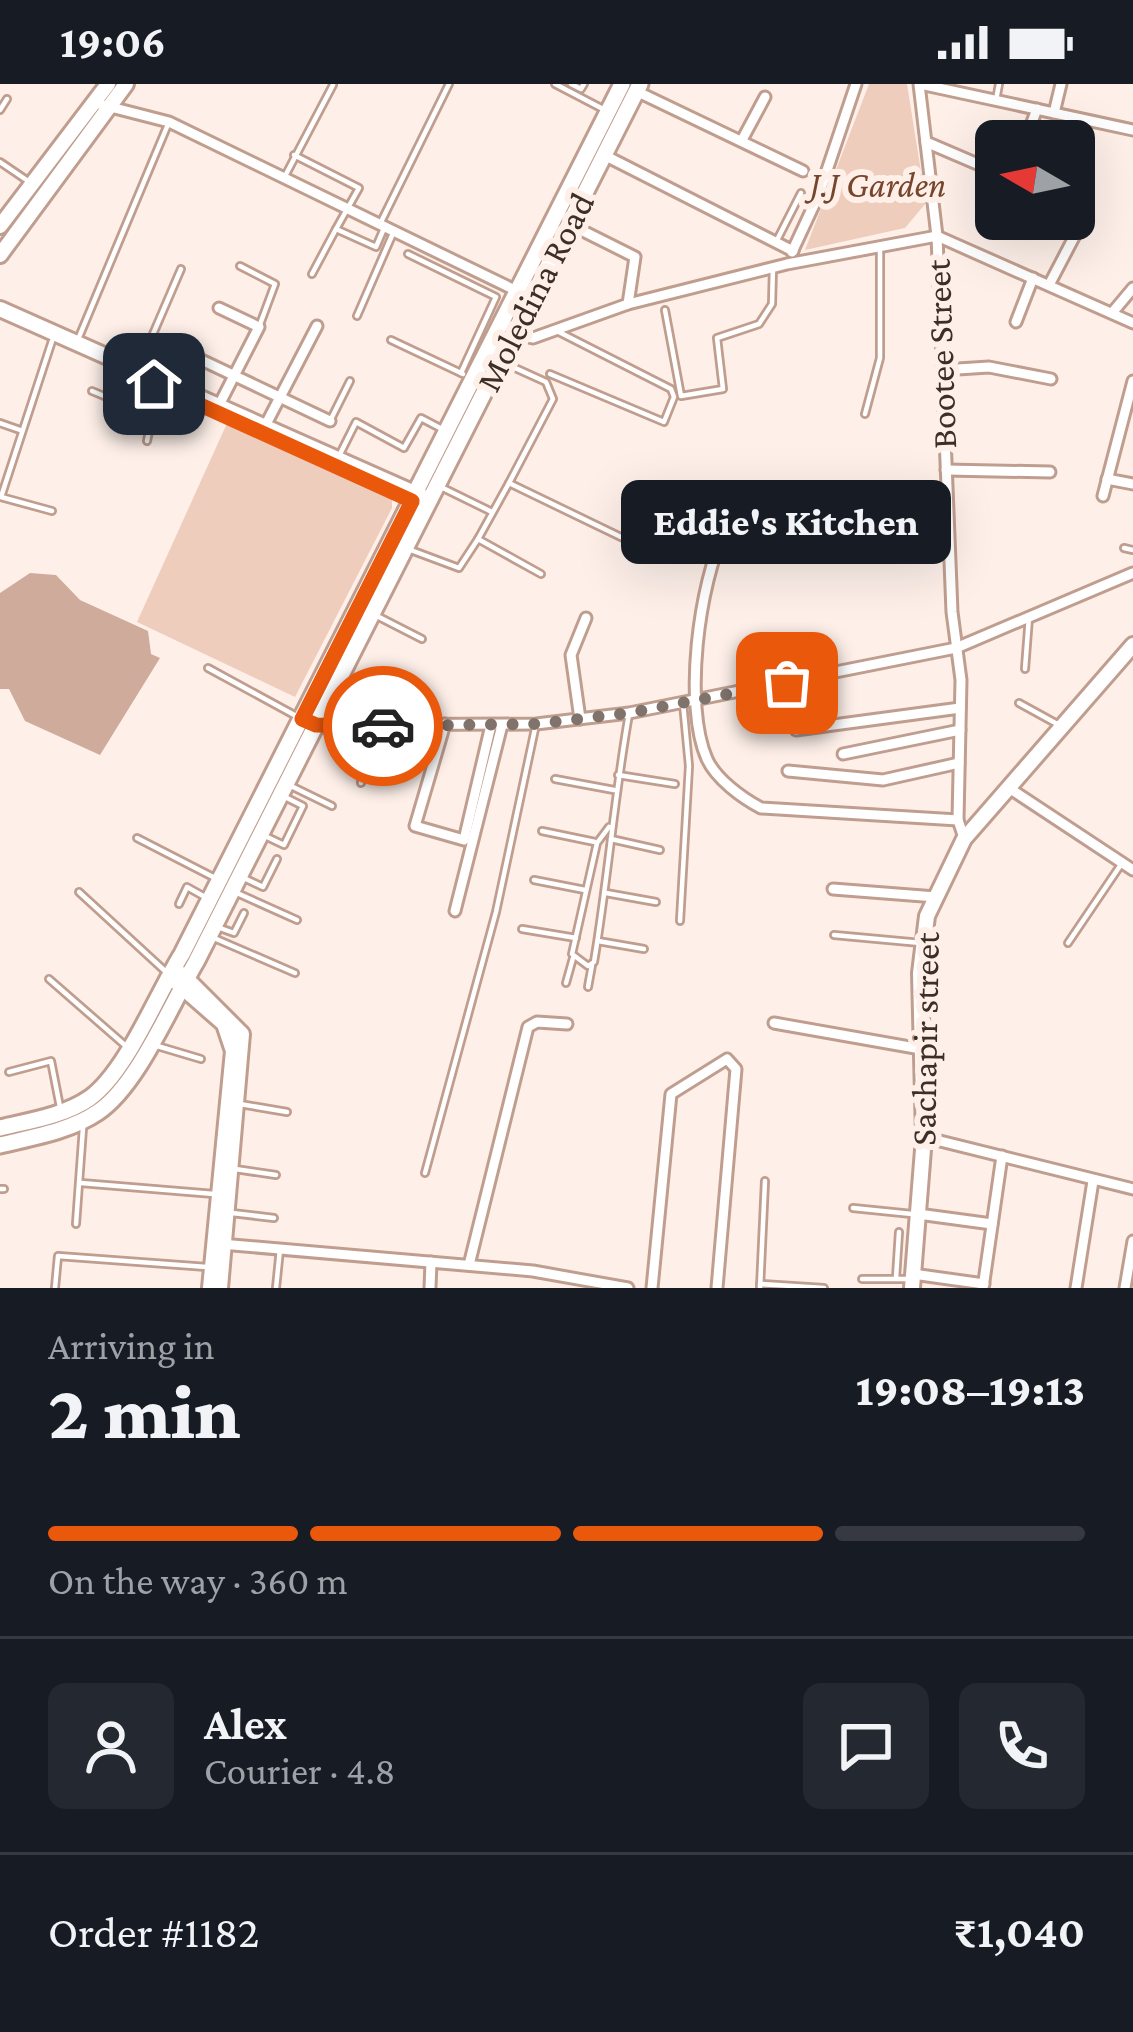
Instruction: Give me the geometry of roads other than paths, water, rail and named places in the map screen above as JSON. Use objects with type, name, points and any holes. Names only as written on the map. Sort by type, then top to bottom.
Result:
[{"type":"main road","name":"Moledina Road","points":[[425,497],[514,334],[525,295],[608,111],[632,86]]},
{"type":"main road","name":"Moledina Road","points":[[425,497],[467,376],[569,224],[632,86]]},
{"type":"main road","points":[[0,226],[112,92]]},
{"type":"main road","points":[[0,255],[112,92]]},
{"type":"main road","points":[[0,309],[425,497]]},
{"type":"main road","points":[[0,319],[218,407]]},
{"type":"main road","points":[[0,1145],[83,1120],[124,1085],[148,1043],[210,899],[230,882],[260,834],[309,722],[406,548],[425,497]]},
{"type":"main road","points":[[0,1128],[62,1112],[91,1097],[212,930],[230,882],[425,497]]},
{"type":"main road","name":"Sachapir street","points":[[913,1280],[924,1137],[921,943],[936,897],[964,839],[1012,790],[1133,645]]},
{"type":"main road","points":[[178,977],[242,1034],[220,1288]]},
{"type":"main road","points":[[223,1212],[220,1194],[228,1167]]},
{"type":"main road","points":[[210,1288],[221,1244]]},
{"type":"street","points":[[787,264],[819,194],[856,84]]},
{"type":"street","points":[[920,84],[1133,130]]},
{"type":"street","name":"Bootee Street","points":[[920,84],[937,236],[948,537],[960,708],[958,820],[964,839]]},
{"type":"street","points":[[1054,113],[1061,84]]},
{"type":"street","points":[[632,86],[803,171]]},
{"type":"street","points":[[112,92],[525,295]]},
{"type":"street","points":[[742,140],[765,97]]},
{"type":"street","points":[[1033,120],[1037,109]]},
{"type":"street","points":[[926,142],[975,163]]},
{"type":"street","points":[[604,155],[793,250]]},
{"type":"street","points":[[569,224],[635,257],[628,304]]},
{"type":"street","points":[[514,334],[533,338],[628,304],[773,267],[937,236],[1133,323]]},
{"type":"street","points":[[1049,285],[1072,240]]},
{"type":"street","points":[[1016,322],[1033,278]]},
{"type":"street","points":[[1112,313],[1133,288]]},
{"type":"street","points":[[218,407],[259,327],[219,308]]},
{"type":"street","points":[[264,428],[317,326]]},
{"type":"street","points":[[194,356],[330,421]]},
{"type":"street","points":[[943,370],[989,368],[1051,379]]},
{"type":"street","points":[[1103,496],[1133,381]]},
{"type":"street","points":[[946,470],[1050,472]]},
{"type":"street","points":[[1106,479],[1133,484]]},
{"type":"street","points":[[788,528],[948,537]]},
{"type":"street","points":[[725,531],[702,619],[689,702],[709,764],[761,808],[958,820]]},
{"type":"street","points":[[309,722],[536,724],[629,713],[956,648],[1133,573]]},
{"type":"street","points":[[580,719],[571,665],[586,618]]},
{"type":"street","points":[[787,683],[796,730],[960,708]]},
{"type":"street","points":[[446,724],[415,826],[464,840],[496,725]]},
{"type":"street","points":[[455,911],[496,725]]},
{"type":"street","points":[[843,754],[960,730]]},
{"type":"street","points":[[788,771],[884,780],[959,763]]},
{"type":"street","points":[[1012,790],[1133,870]]},
{"type":"street","points":[[833,889],[936,897]]},
{"type":"street","points":[[470,1265],[528,1027],[537,1022],[567,1024]]},
{"type":"street","points":[[774,1023],[922,1048]]},
{"type":"street","points":[[652,1288],[671,1094],[728,1059],[736,1069],[717,1288]]},
{"type":"street","points":[[924,1137],[1133,1190]]},
{"type":"street","points":[[913,1280],[983,1286],[1001,1156]]},
{"type":"street","points":[[1076,1288],[1093,1181]]},
{"type":"street","points":[[918,1214],[992,1224]]},
{"type":"street","points":[[1125,1288],[1133,1241]]},
{"type":"street","points":[[221,1244],[470,1265],[624,1287]]},
{"type":"street","points":[[430,1288],[431,1262]]},
{"type":"lane","points":[[336,229],[376,247],[449,84]]},
{"type":"lane","points":[[555,84],[608,111]]},
{"type":"lane","points":[[572,84],[581,89],[584,84]]},
{"type":"lane","points":[[996,100],[999,84]]},
{"type":"lane","points":[[284,178],[333,85]]},
{"type":"lane","points":[[0,110],[7,99]]},
{"type":"lane","points":[[77,343],[170,122]]},
{"type":"lane","points":[[294,155],[359,188],[312,274]]},
{"type":"lane","points":[[0,162],[32,184]]},
{"type":"lane","points":[[776,242],[801,193]]},
{"type":"lane","points":[[357,316],[386,227]]},
{"type":"lane","points":[[865,414],[880,358],[880,247]]},
{"type":"lane","points":[[391,340],[467,376],[496,297],[409,254]]},
{"type":"lane","points":[[240,266],[275,284],[259,327]]},
{"type":"lane","points":[[665,310],[681,396],[723,389],[717,338],[759,325],[772,304],[773,267]]},
{"type":"lane","points":[[138,369],[181,269]]},
{"type":"lane","points":[[550,374],[664,422],[674,397],[671,388],[557,331]]},
{"type":"lane","points":[[52,340],[1,497],[52,511]]},
{"type":"lane","points":[[406,548],[456,569],[478,539],[553,399],[546,382],[500,361]]},
{"type":"lane","points":[[330,421],[350,381]]},
{"type":"lane","points":[[142,411],[154,384]]},
{"type":"lane","points":[[92,392],[142,411],[154,422],[147,441]]},
{"type":"lane","points":[[336,461],[356,422],[404,448],[421,418],[448,431]]},
{"type":"lane","points":[[0,423],[20,430]]},
{"type":"lane","points":[[509,484],[625,539]]},
{"type":"lane","points":[[425,497],[493,512]]},
{"type":"lane","points":[[478,539],[541,574]]},
{"type":"lane","points":[[1124,548],[1133,550]]},
{"type":"lane","points":[[372,614],[422,638]]},
{"type":"lane","points":[[1024,669],[1029,617]]},
{"type":"lane","points":[[208,668],[364,751],[361,783]]},
{"type":"lane","points":[[680,921],[689,702]]},
{"type":"lane","points":[[1019,703],[1064,727]]},
{"type":"lane","points":[[588,987],[606,893],[609,827],[629,713]]},
{"type":"lane","points":[[425,1173],[496,912],[536,724]]},
{"type":"lane","points":[[618,775],[675,784]]},
{"type":"lane","points":[[555,779],[616,790]]},
{"type":"lane","points":[[283,789],[332,806]]},
{"type":"lane","points":[[260,834],[284,845],[303,806],[283,789]]},
{"type":"lane","points":[[566,983],[597,842],[609,827]]},
{"type":"lane","points":[[542,831],[597,842]]},
{"type":"lane","points":[[137,838],[297,920]]},
{"type":"lane","points":[[611,839],[660,850]]},
{"type":"lane","points":[[230,882],[263,887],[277,859]]},
{"type":"lane","points":[[1068,943],[1122,862]]},
{"type":"lane","points":[[534,880],[585,890]]},
{"type":"lane","points":[[179,904],[188,887],[210,899]]},
{"type":"lane","points":[[79,892],[178,977]]},
{"type":"lane","points":[[606,893],[656,902]]},
{"type":"lane","points":[[212,930],[234,933],[244,913]]},
{"type":"lane","points":[[522,928],[576,938]]},
{"type":"lane","points":[[212,930],[295,974]]},
{"type":"lane","points":[[834,935],[921,943]]},
{"type":"lane","points":[[598,941],[644,949]]},
{"type":"lane","points":[[573,958],[592,965]]},
{"type":"lane","points":[[49,979],[128,1048]]},
{"type":"lane","points":[[148,1043],[202,1059]]},
{"type":"lane","points":[[9,1072],[51,1061],[62,1112]]},
{"type":"lane","points":[[234,1103],[287,1112]]},
{"type":"lane","points":[[76,1224],[83,1120]]},
{"type":"lane","points":[[228,1167],[276,1175]]},
{"type":"lane","points":[[765,1181],[760,1286],[824,1288]]},
{"type":"lane","points":[[81,1183],[220,1194]]},
{"type":"lane","points":[[853,1208],[918,1214]]},
{"type":"lane","points":[[223,1212],[274,1218]]},
{"type":"lane","points":[[896,1277],[899,1232]]},
{"type":"lane","points":[[276,1288],[280,1249]]},
{"type":"lane","points":[[55,1288],[58,1256],[212,1267]]},
{"type":"lane","points":[[862,1279],[913,1280]]},
{"type":"place","name":"Eddie's Kitchen","points":[[787,683]]},
{"type":"park label","name":"J.J Garden","points":[[878,185]]}]
